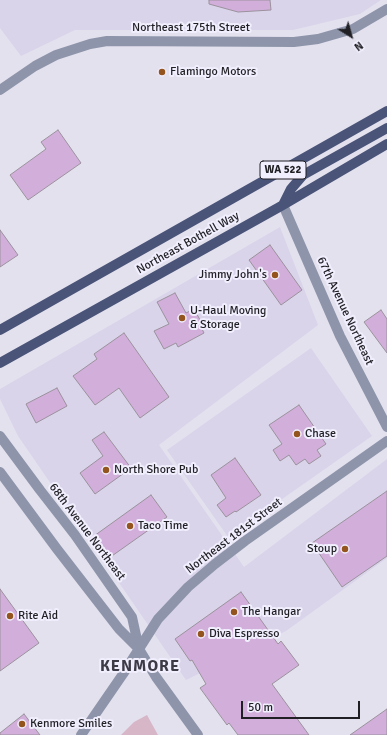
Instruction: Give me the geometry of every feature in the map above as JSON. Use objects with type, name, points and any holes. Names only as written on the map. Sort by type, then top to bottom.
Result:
[{"type":"main road","name":"Northeast Bothell Way","points":[[0,330],[387,111]]},
{"type":"main road","points":[[283,205],[291,189],[303,175],[387,128]]},
{"type":"main road","name":"Northeast Bothell Way","points":[[0,363],[283,205],[387,144]]},
{"type":"street","name":"Northeast 175th Street","points":[[0,90],[42,62],[72,49],[90,44],[107,41],[294,42],[318,39],[353,29],[387,9]]},
{"type":"street","name":"67th Avenue Northeast","points":[[283,205],[340,336],[387,427]]},
{"type":"street","name":"68th Avenue Northeast","points":[[0,436],[75,535],[132,617],[139,649]]},
{"type":"street","name":"Northeast 181st Street","points":[[81,735],[158,619],[188,587],[214,564],[387,441]]},
{"type":"street","name":"68th Avenue Northeast","points":[[0,472],[118,629],[139,649],[156,677],[198,735]]},
{"type":"shaded area","points":[[0,0],[381,0],[360,14],[293,30],[75,30],[21,56],[0,28]]},
{"type":"shaded area","points":[[280,227],[318,325],[159,445],[244,567],[387,459],[387,558],[286,631],[186,680],[18,436],[0,399],[0,389]]},
{"type":"shaded area","points":[[311,348],[372,436],[228,537],[167,450]]},
{"type":"shaded area","points":[[147,715],[158,735],[121,735],[134,722]]},
{"type":"building","points":[[209,0],[270,0],[271,10],[238,12],[209,4]]},
{"type":"building","points":[[58,130],[81,163],[28,200],[10,175],[46,149],[41,142]]},
{"type":"building","points":[[0,230],[18,255],[0,267]]},
{"type":"building","name":"Jimmy John's","points":[[270,245],[302,290],[281,305],[249,260]]},
{"type":"building","name":"U-Haul Moving & Storage","points":[[175,293],[186,313],[194,309],[204,327],[202,329],[204,333],[178,347],[176,343],[164,349],[154,331],[169,324],[157,302]]},
{"type":"building","points":[[381,310],[387,319],[387,353],[364,322]]},
{"type":"building","points":[[124,333],[169,397],[140,418],[119,388],[95,405],[73,376],[97,359],[94,354]]},
{"type":"building","points":[[57,388],[67,406],[36,423],[26,404]]},
{"type":"building","name":"Chase","points":[[299,405],[326,444],[317,450],[321,456],[309,464],[305,459],[296,465],[289,455],[280,461],[273,450],[282,444],[269,425]]},
{"type":"building","name":"North Shore Pub","points":[[104,432],[131,468],[95,494],[80,473],[103,456],[92,440]]},
{"type":"building","points":[[235,458],[261,495],[226,517],[217,505],[226,498],[211,475]]},
{"type":"building","points":[[387,491],[387,556],[342,587],[312,543]]},
{"type":"building","name":"Taco Time","points":[[151,495],[167,517],[109,558],[94,536]]},
{"type":"building","name":"Rite Aid","points":[[0,589],[39,643],[0,671]]},
{"type":"building","points":[[241,592],[278,644],[281,641],[299,665],[272,684],[309,735],[238,735],[229,723],[227,725],[200,688],[206,684],[192,660],[190,661],[175,639]]},
{"type":"building","points":[[387,709],[387,735],[350,735]]},
{"type":"building","name":"Kenmore Smiles","points":[[24,714],[40,735],[0,735],[0,733]]},
{"type":"place","name":"Flamingo Motors","points":[[162,72]]},
{"type":"place","name":"Jimmy John's","points":[[275,275]]},
{"type":"place","name":"U-Haul Moving & Storage","points":[[182,318]]},
{"type":"place","name":"Chase","points":[[297,434]]},
{"type":"place","name":"North Shore Pub","points":[[106,470]]},
{"type":"place","name":"Taco Time","points":[[130,526]]},
{"type":"place","name":"Stoup","points":[[345,549]]},
{"type":"place","name":"The Hangar","points":[[234,612]]},
{"type":"place","name":"Rite Aid","points":[[10,616]]},
{"type":"place","name":"Diva Espresso","points":[[201,634]]},
{"type":"place","name":"Kenmore Smiles","points":[[22,724]]},
{"type":"district","name":"KENMORE","points":[[140,667]]}]
